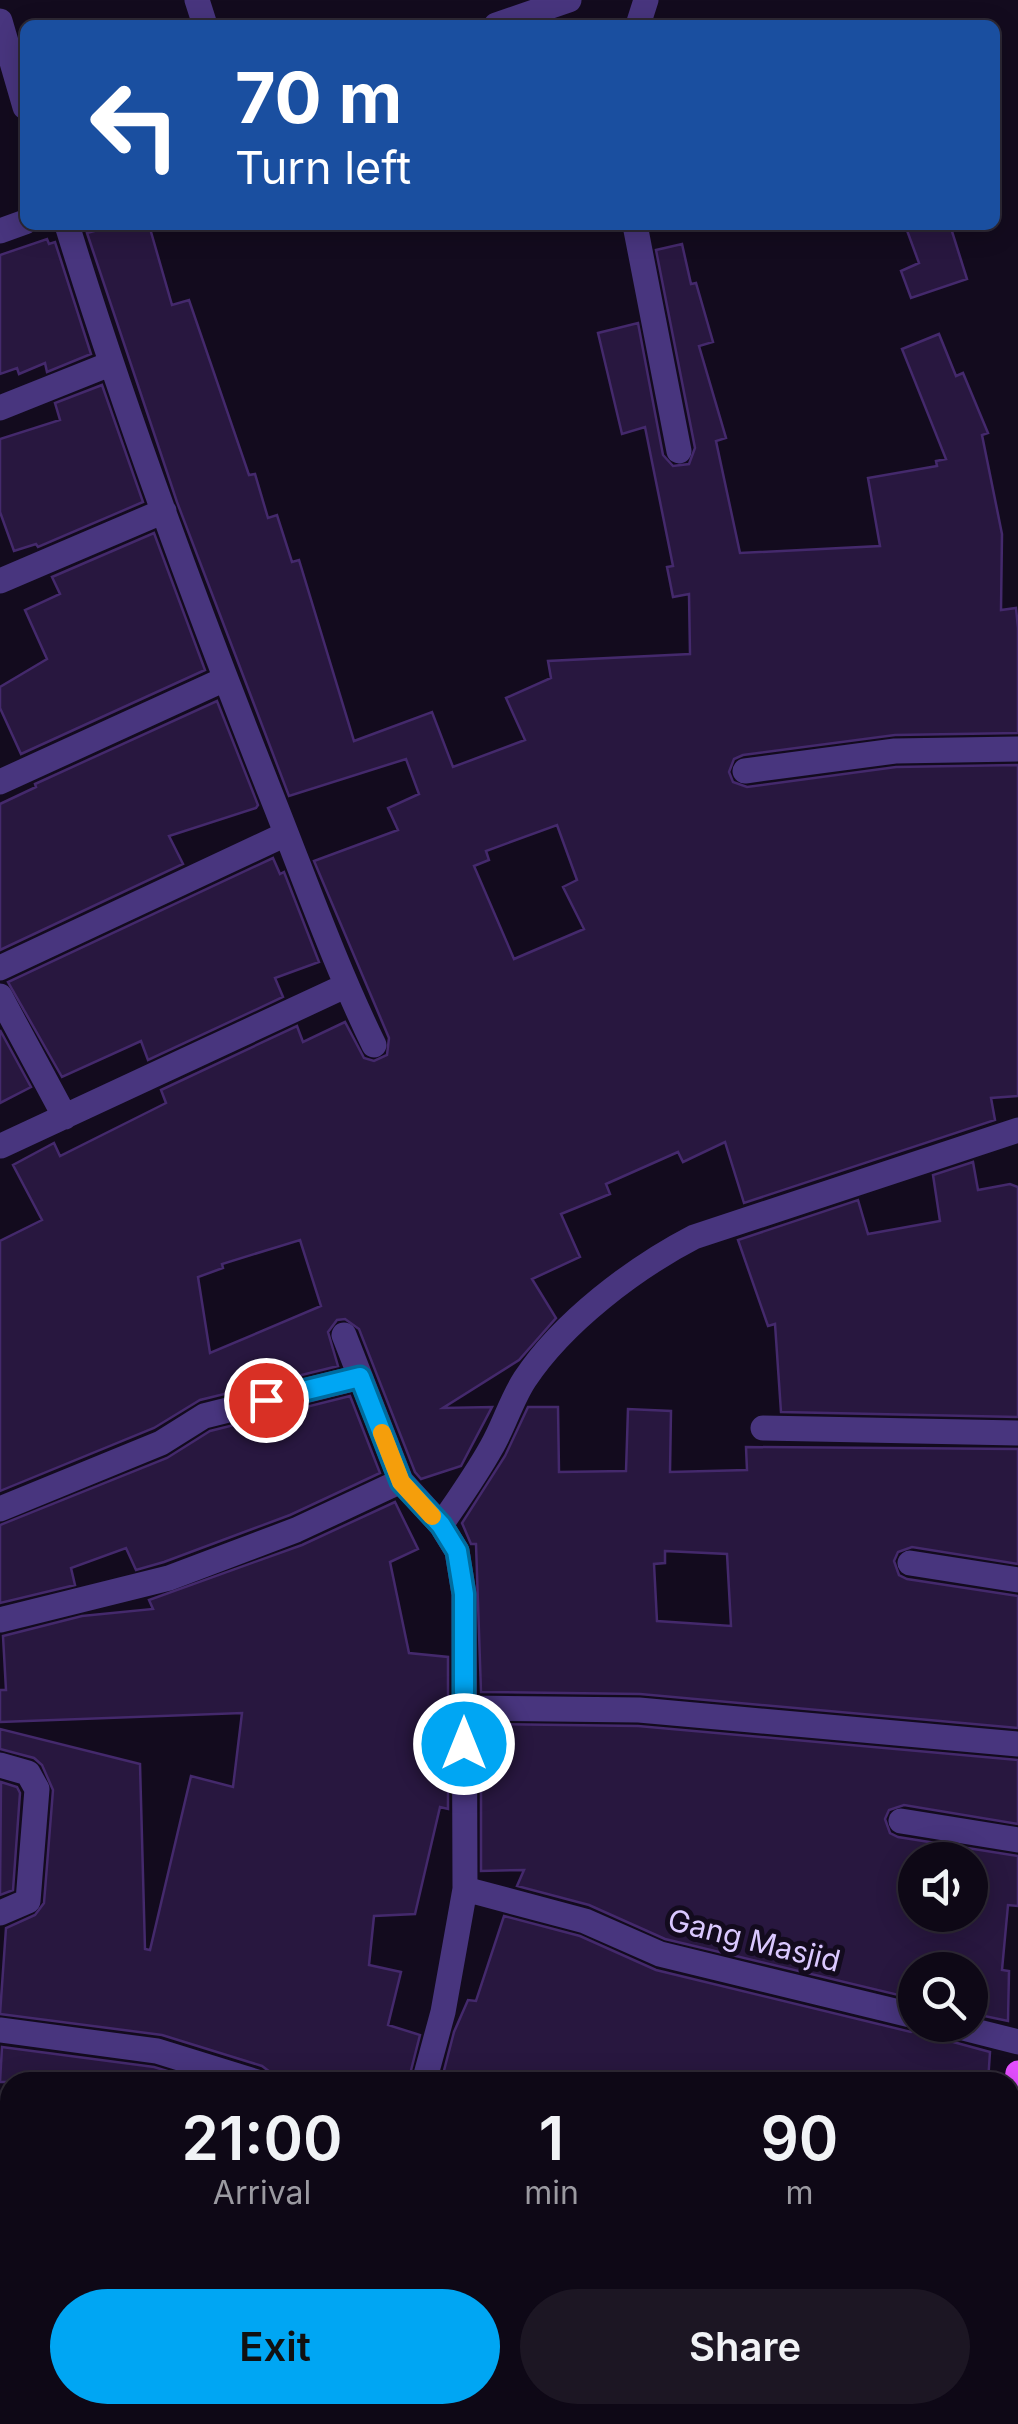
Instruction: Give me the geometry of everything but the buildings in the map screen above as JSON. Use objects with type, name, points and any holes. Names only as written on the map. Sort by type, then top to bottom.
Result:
[{"type":"street","points":[[511,20],[570,0]]},
{"type":"street","points":[[0,21],[4,64],[20,97]]},
{"type":"street","points":[[68,230],[110,364],[225,679],[345,986],[374,1045]]},
{"type":"street","points":[[636,230],[679,451]]},
{"type":"street","points":[[0,408],[110,364]]},
{"type":"street","points":[[0,581],[164,511]]},
{"type":"street","points":[[0,782],[225,679]]},
{"type":"street","points":[[746,771],[895,751],[1018,749]]},
{"type":"street","points":[[0,968],[286,834]]},
{"type":"street","points":[[1,1146],[345,986]]},
{"type":"street","points":[[0,996],[65,1117]]},
{"type":"street","points":[[441,1525],[492,1447],[524,1381],[616,1284],[694,1238],[1018,1130]]},
{"type":"street","points":[[344,1335],[401,1482],[441,1525],[457,1551],[464,1594],[464,1889],[444,2012],[427,2072]]},
{"type":"street","points":[[0,1508],[161,1443],[204,1416],[360,1377]]},
{"type":"street","points":[[763,1428],[1018,1433]]},
{"type":"street","points":[[0,1620],[169,1578],[296,1530],[401,1482]]},
{"type":"street","points":[[910,1563],[1018,1580]]},
{"type":"street","points":[[465,1708],[640,1710],[1018,1744]]},
{"type":"street","points":[[0,1765],[28,1773],[37,1790],[28,1901],[0,1913]]},
{"type":"street","points":[[901,1821],[1018,1840]]},
{"type":"street","name":"Gang Masjid","points":[[464,1889],[571,1916],[660,1954],[898,2012]]},
{"type":"street","points":[[0,2030],[157,2051],[225,2072]]},
{"type":"street","points":[[988,2034],[1018,2042]]},
{"type":"slow traffic","points":[[382,1433],[401,1482],[432,1516]]},
{"type":"route","points":[[266,1400],[360,1377],[401,1482],[441,1525],[457,1551],[464,1594],[464,1744]]}]
